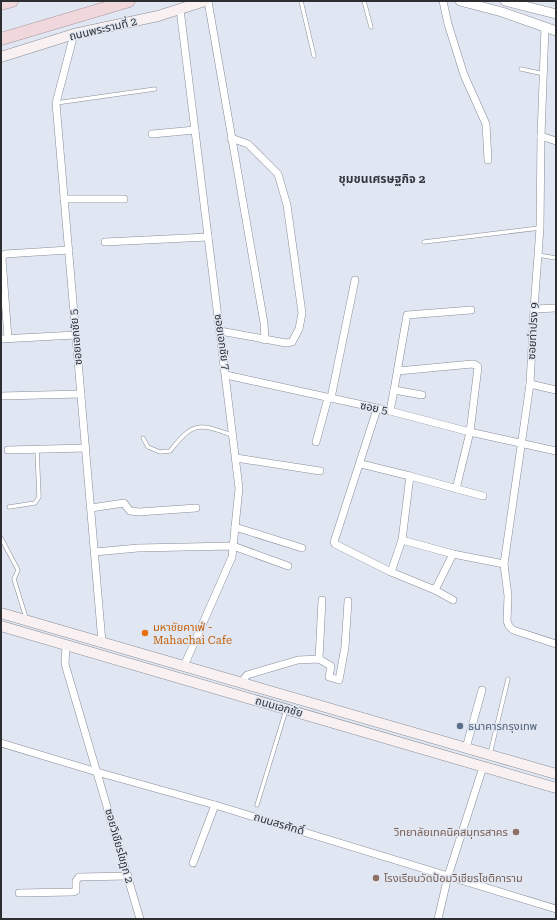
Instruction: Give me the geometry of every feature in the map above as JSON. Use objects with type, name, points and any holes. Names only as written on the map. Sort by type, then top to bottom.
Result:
[{"type":"highway","points":[[1,4],[12,1]]},
{"type":"highway","name":"ถนนพระรามที่ 2","points":[[1,39],[129,1]]},
{"type":"main road","name":"ถนนพระรามที่ 2","points":[[1,57],[74,34],[158,16],[205,1]]},
{"type":"main road","name":"ถนนเอกชัย","points":[[1,613],[556,774]]},
{"type":"main road","name":"ถนนเอกชัย","points":[[1,626],[556,788]]},
{"type":"street","points":[[208,1],[264,323],[265,340]]},
{"type":"street","points":[[443,1],[459,61],[486,124],[488,160]]},
{"type":"street","points":[[460,1],[502,12],[556,31]]},
{"type":"street","points":[[505,1],[556,14]]},
{"type":"street","name":"ซอยเอกชัย 7","points":[[180,8],[239,488],[232,557],[184,666]]},
{"type":"street","name":"ซอยท่าปรง 9","points":[[545,27],[540,228],[530,384],[504,564],[508,596],[507,620],[509,626],[513,630],[556,644]]},
{"type":"street","name":"ซอยเอกชัย 5","points":[[74,34],[56,103],[102,642]]},
{"type":"street","points":[[152,134],[195,130]]},
{"type":"street","points":[[542,136],[556,141]]},
{"type":"street","points":[[220,332],[286,343],[292,342],[299,329],[302,313],[287,205],[278,174],[248,144],[231,138]]},
{"type":"street","points":[[64,199],[124,199]]},
{"type":"street","points":[[104,242],[208,237]]},
{"type":"street","points":[[69,250],[5,254],[3,256],[4,339],[76,335]]},
{"type":"street","points":[[316,442],[329,398],[355,280]]},
{"type":"street","points":[[534,309],[556,308]]},
{"type":"street","points":[[390,411],[407,315],[470,310]]},
{"type":"street","points":[[398,371],[472,364],[478,367],[470,432],[456,489]]},
{"type":"street","name":"ซอย 5","points":[[226,375],[390,411],[470,432],[556,451]]},
{"type":"street","points":[[530,384],[556,390]]},
{"type":"street","points":[[394,390],[422,395]]},
{"type":"street","points":[[1,396],[81,394]]},
{"type":"street","points":[[377,409],[334,542],[335,544],[391,572],[435,590],[454,600]]},
{"type":"street","points":[[8,450],[86,448]]},
{"type":"street","points":[[236,458],[320,471]]},
{"type":"street","points":[[360,464],[484,496]]},
{"type":"street","points":[[391,572],[402,540],[410,476]]},
{"type":"street","points":[[91,508],[124,503],[130,510],[139,512],[196,508]]},
{"type":"street","points":[[235,527],[302,548]]},
{"type":"street","points":[[402,540],[453,554],[504,564]]},
{"type":"street","points":[[95,552],[138,548],[233,546],[288,566]]},
{"type":"street","points":[[435,590],[453,554]]},
{"type":"street","points":[[319,659],[322,600]]},
{"type":"street","points":[[240,683],[246,675],[298,660],[319,659],[330,666],[329,677],[339,680],[345,648],[348,601]]},
{"type":"street","name":"ซอยวิเชียรโชฎก 2","points":[[66,645],[66,664],[140,919]]},
{"type":"street","points":[[466,748],[482,690]]},
{"type":"street","name":"ถนนสรศักดิ์","points":[[1,743],[215,805],[556,909]]},
{"type":"street","points":[[438,919],[448,876],[483,767]]},
{"type":"street","points":[[193,863],[215,805]]},
{"type":"street","points":[[19,893],[74,892],[76,891],[76,881],[79,877],[128,876]]},
{"type":"lane","points":[[301,1],[314,56]]},
{"type":"lane","points":[[364,1],[371,27]]},
{"type":"lane","points":[[521,69],[544,74]]},
{"type":"lane","points":[[56,103],[155,89]]},
{"type":"lane","points":[[424,242],[540,228]]},
{"type":"lane","points":[[538,255],[556,258]]},
{"type":"lane","points":[[143,438],[148,447],[160,452],[170,451],[190,429],[202,426],[233,435]]},
{"type":"lane","points":[[9,507],[35,503],[39,497],[37,449]]},
{"type":"lane","points":[[1,538],[18,570],[14,579],[27,621]]},
{"type":"lane","points":[[490,755],[508,678]]},
{"type":"lane","points":[[258,805],[286,709]]},
{"type":"place","name":"มหาชัยคาเฟ่ - Mahachai Cafe","points":[[145,633]]},
{"type":"place","name":"ธนาคารกรุงเทพ","points":[[460,726]]},
{"type":"place","name":"วิทยาลัยเทคนิคสมุทรสาคร","points":[[516,832]]},
{"type":"place","name":"โรงเรียนวัดป้อมวิเชียรโชติการาม","points":[[376,878]]},
{"type":"district","name":"ชุมชนเศรษฐกิจ 2","points":[[382,179]]}]
